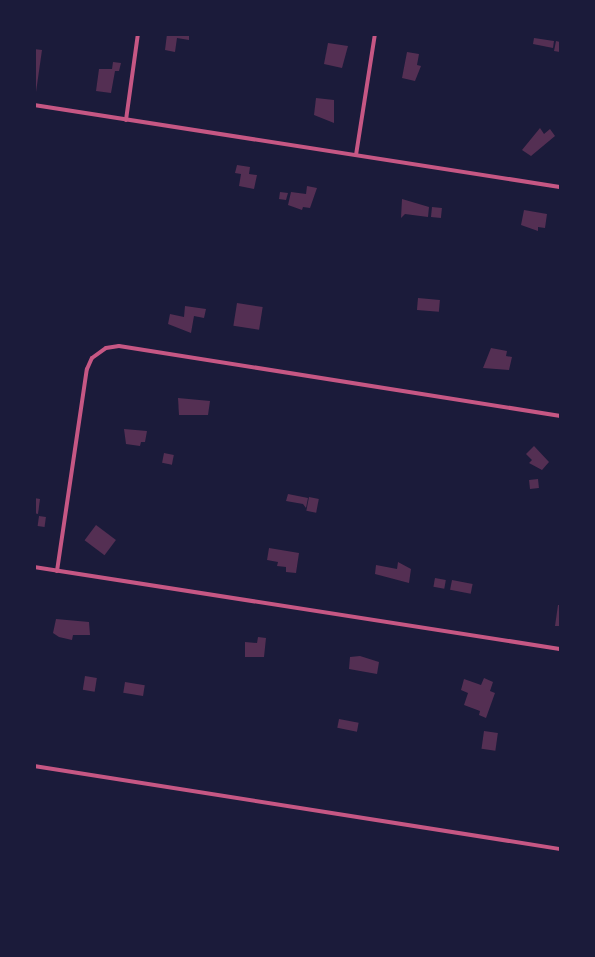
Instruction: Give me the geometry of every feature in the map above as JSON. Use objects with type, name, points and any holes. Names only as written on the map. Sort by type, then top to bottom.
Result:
[{"type":"street","points":[[126,120],[138,34]]},
{"type":"street","points":[[356,155],[375,34]]},
{"type":"street","points":[[34,105],[561,187]]},
{"type":"street","points":[[57,571],[84,381],[92,358],[99,351],[118,346],[561,416]]},
{"type":"street","points":[[34,567],[561,649]]},
{"type":"street","points":[[34,766],[561,849]]},
{"type":"building","points":[[167,34],[189,34],[189,40],[177,38],[175,52],[165,50]]},
{"type":"building","points":[[534,38],[554,41],[553,48],[533,44]]},
{"type":"building","points":[[556,41],[560,42],[560,52],[554,51]]},
{"type":"building","points":[[328,43],[348,46],[342,68],[324,64]]},
{"type":"building","points":[[34,49],[42,50],[36,92],[34,91]]},
{"type":"building","points":[[407,52],[419,54],[417,65],[421,66],[415,81],[402,78]]},
{"type":"building","points":[[113,62],[121,63],[119,71],[115,71],[111,93],[96,91],[99,69],[112,69]]},
{"type":"building","points":[[316,98],[334,100],[334,123],[314,115]]},
{"type":"building","points":[[540,128],[544,134],[550,129],[555,136],[531,156],[522,150]]},
{"type":"building","points":[[237,165],[250,167],[249,174],[257,175],[254,189],[239,186],[241,174],[235,173]]},
{"type":"building","points":[[307,186],[317,188],[310,208],[303,207],[302,210],[288,205],[291,192],[306,194]]},
{"type":"building","points":[[280,192],[288,193],[286,200],[279,199]]},
{"type":"building","points":[[402,199],[429,207],[428,217],[405,214],[401,218]]},
{"type":"building","points":[[432,207],[442,208],[441,218],[431,217]]},
{"type":"building","points":[[524,210],[547,214],[545,228],[538,227],[538,231],[521,225]]},
{"type":"building","points":[[418,298],[440,300],[439,312],[417,310]]},
{"type":"building","points":[[237,303],[263,307],[259,330],[233,326]]},
{"type":"building","points":[[185,306],[206,309],[204,318],[194,316],[191,333],[168,324],[170,314],[184,317]]},
{"type":"building","points":[[491,348],[507,351],[506,356],[512,357],[509,370],[483,368]]},
{"type":"building","points":[[178,398],[210,401],[208,415],[179,415]]},
{"type":"building","points":[[124,429],[147,431],[145,442],[141,442],[140,446],[126,444]]},
{"type":"building","points":[[534,446],[549,462],[542,470],[529,463],[532,460],[526,454]]},
{"type":"building","points":[[164,453],[174,455],[172,465],[162,463]]},
{"type":"building","points":[[538,479],[539,488],[530,489],[529,480]]},
{"type":"building","points":[[288,494],[308,498],[306,508],[303,504],[286,501]]},
{"type":"building","points":[[309,497],[319,499],[316,513],[306,511]]},
{"type":"building","points":[[34,498],[40,499],[38,514],[34,513]]},
{"type":"building","points":[[39,516],[46,517],[45,527],[38,526]]},
{"type":"building","points":[[96,525],[116,540],[105,555],[85,540]]},
{"type":"building","points":[[269,548],[299,553],[296,573],[286,572],[286,567],[277,566],[278,562],[267,560]]},
{"type":"building","points":[[398,562],[411,569],[409,583],[375,574],[376,565],[397,569]]},
{"type":"building","points":[[435,578],[446,580],[444,589],[433,587]]},
{"type":"building","points":[[452,580],[473,584],[471,594],[450,590]]},
{"type":"building","points":[[558,605],[560,605],[560,626],[555,626]]},
{"type":"building","points":[[56,619],[89,622],[90,635],[73,635],[72,640],[59,637],[53,633]]},
{"type":"building","points":[[258,637],[266,638],[264,657],[245,657],[245,642],[257,643]]},
{"type":"building","points":[[360,656],[379,662],[377,674],[349,669],[350,657]]},
{"type":"building","points":[[85,676],[97,678],[95,692],[83,690]]},
{"type":"building","points":[[484,678],[493,682],[490,691],[495,693],[486,718],[479,715],[480,711],[464,705],[468,693],[461,690],[464,679],[481,685]]},
{"type":"building","points":[[125,682],[145,685],[143,696],[123,693]]},
{"type":"building","points":[[339,719],[359,723],[357,732],[337,728]]},
{"type":"building","points":[[484,731],[498,733],[495,751],[481,749]]}]
